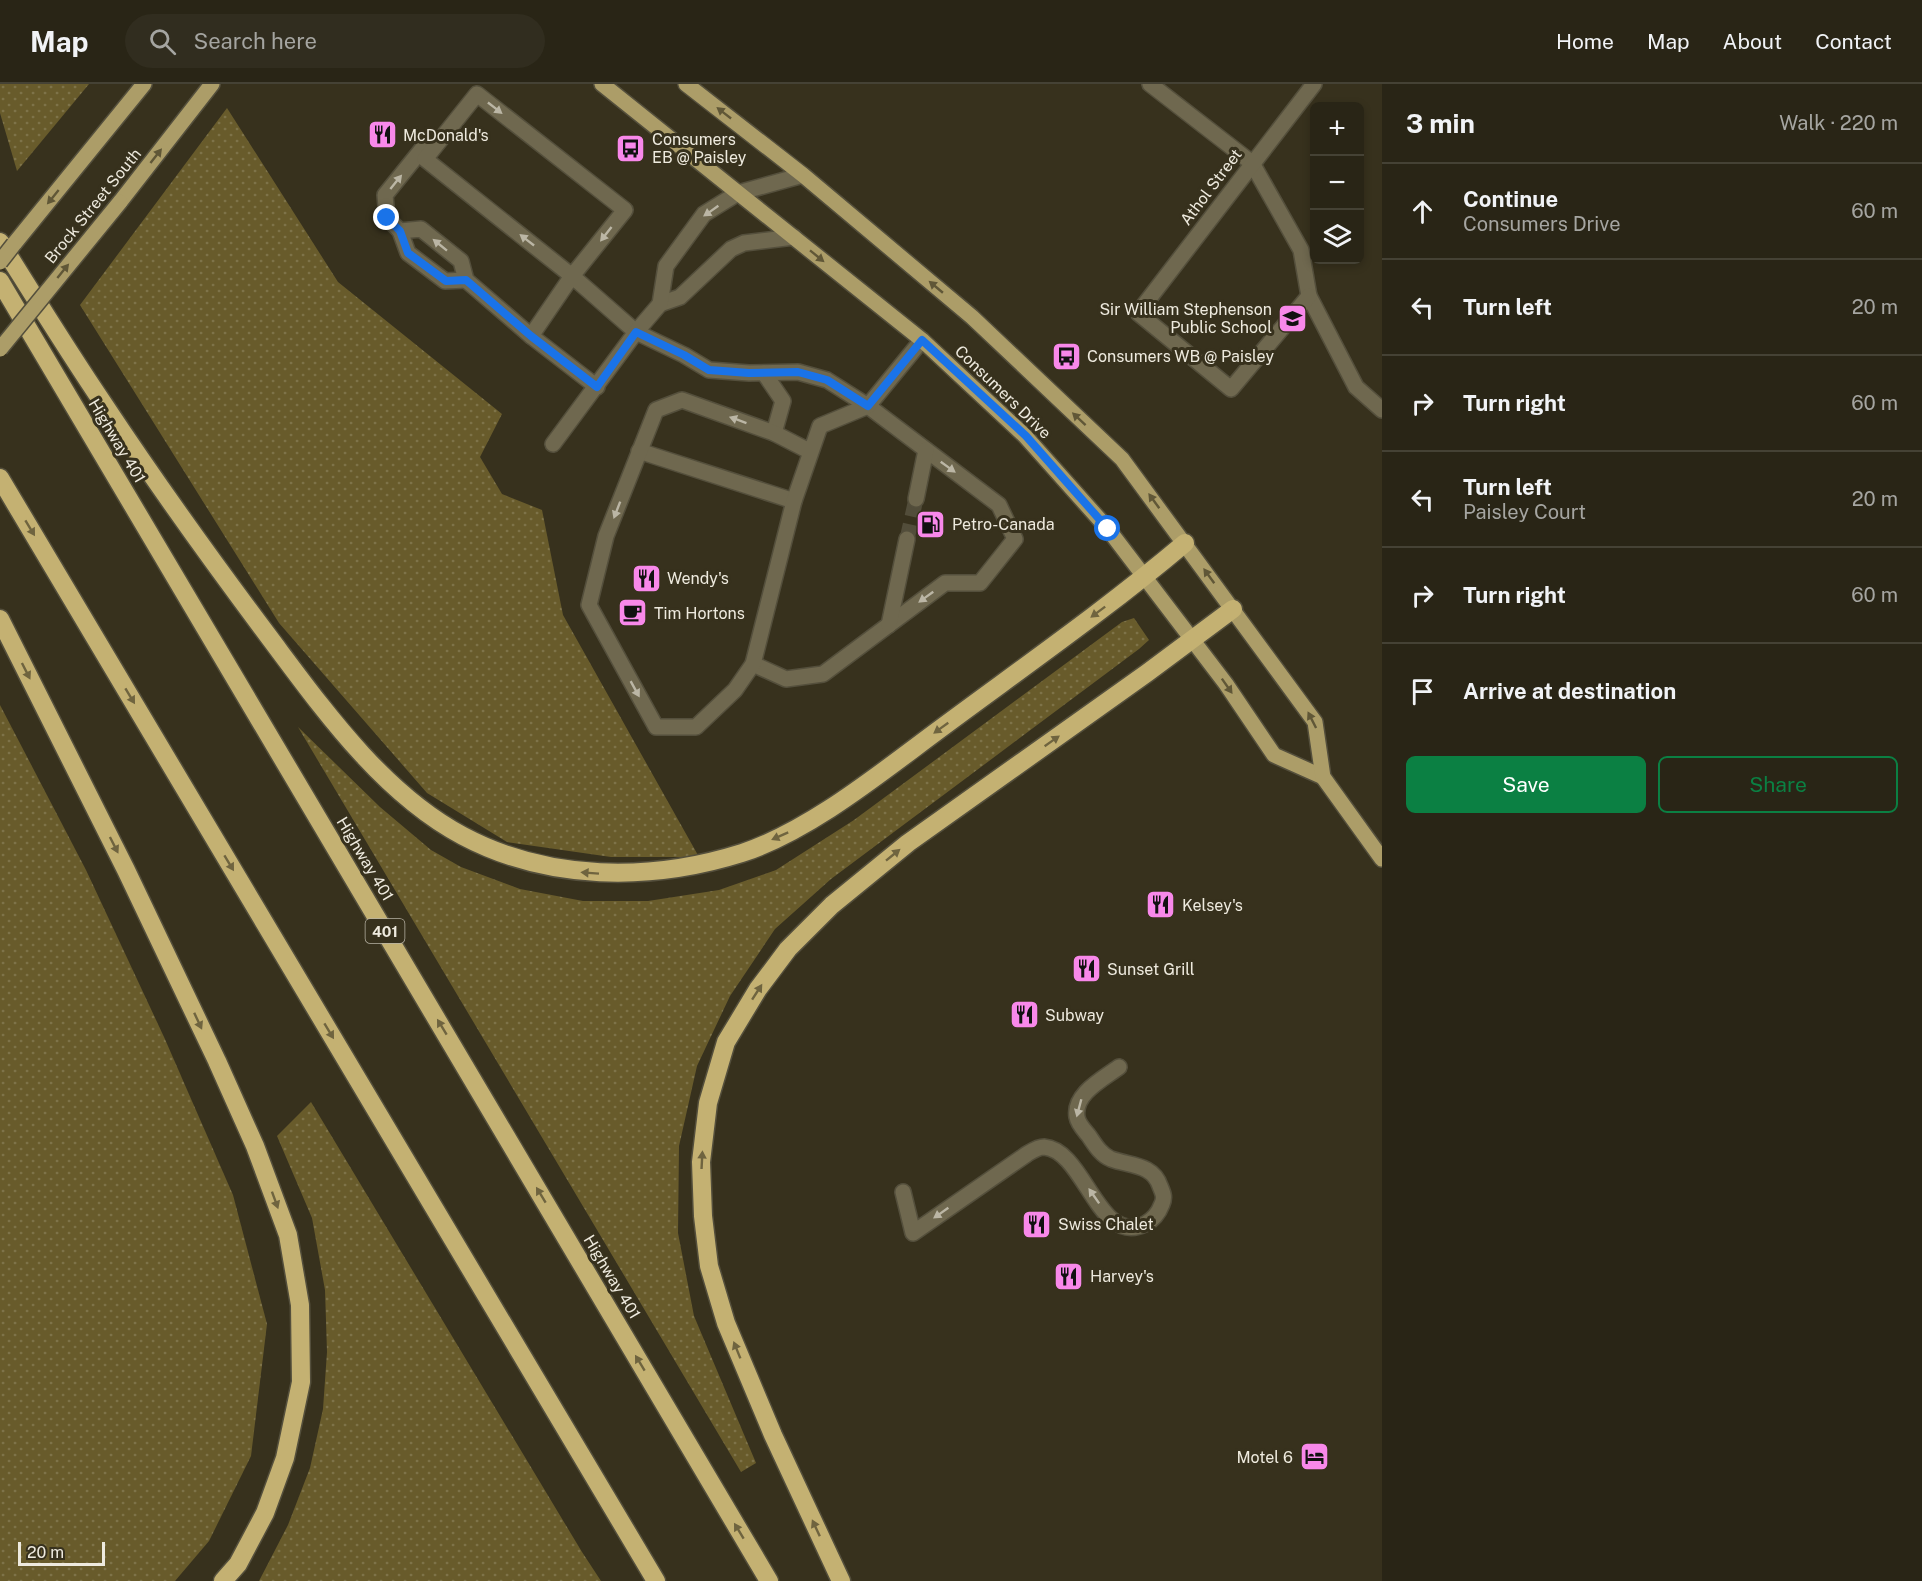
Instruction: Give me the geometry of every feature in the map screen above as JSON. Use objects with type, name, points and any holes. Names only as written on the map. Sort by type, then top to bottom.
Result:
[{"type":"highway","points":[[0,242],[103,404],[241,600],[324,710],[381,773],[421,810],[464,836],[508,855],[566,871],[607,874],[651,872],[698,864],[744,852],[795,829],[858,789],[1145,577],[1185,543]]},
{"type":"highway","name":"Highway 401","points":[[0,281],[769,1581]]},
{"type":"highway","points":[[0,478],[656,1581]]},
{"type":"highway","points":[[841,1581],[773,1435],[726,1323],[709,1266],[703,1216],[701,1162],[708,1103],[726,1042],[759,989],[788,949],[832,905],[908,843],[1148,674],[1233,609]]},
{"type":"highway","points":[[0,619],[126,870],[212,1050],[255,1146],[288,1235],[300,1305],[301,1382],[285,1458],[265,1513],[238,1564],[223,1581]]},
{"type":"main road","points":[[0,262],[144,84]]},
{"type":"main road","name":"Brock Street South","points":[[0,349],[213,84]]},
{"type":"main road","name":"Consumers Drive","points":[[602,84],[922,340],[1026,436],[1108,529],[1226,684],[1274,755],[1323,777]]},
{"type":"main road","name":"Consumers Drive","points":[[686,84],[803,175],[972,317],[1122,459],[1315,722],[1323,777],[1382,859]]},
{"type":"street","points":[[1150,84],[1252,163],[1301,250],[1309,296],[1356,387],[1382,410]]},
{"type":"street","name":"Athol Street","points":[[1309,296],[1231,389],[1138,313],[1314,84]]},
{"type":"street","points":[[531,336],[572,276],[625,210],[477,94],[425,159],[572,276],[636,332],[709,370],[798,372],[827,380],[868,406],[999,505],[1015,539],[980,583],[945,583],[823,674],[786,679],[753,664]]},
{"type":"street","points":[[466,280],[446,281],[408,253],[400,231],[387,218],[385,195],[454,109],[473,98]]},
{"type":"street","points":[[660,304],[666,266],[704,214],[738,194],[803,175]]},
{"type":"street","points":[[400,231],[422,230],[461,261],[466,280],[531,336],[597,387]]},
{"type":"street","points":[[553,444],[636,332],[660,304],[680,297],[731,249],[744,243],[794,237]]},
{"type":"street","points":[[811,452],[774,433],[682,400],[656,410],[606,536],[589,605],[656,727],[696,727],[735,690],[753,664],[794,501],[811,452],[820,426],[868,406],[922,340]]},
{"type":"street","points":[[764,373],[783,401],[774,433]]},
{"type":"street","points":[[916,500],[926,450]]},
{"type":"street","points":[[639,451],[794,501]]},
{"type":"street","points":[[889,625],[907,539]]},
{"type":"street","points":[[903,1192],[913,1233],[1027,1154],[1041,1147],[1056,1150],[1067,1159],[1115,1224],[1131,1228],[1145,1224],[1158,1213],[1164,1198],[1158,1180],[1144,1167],[1111,1159],[1100,1152],[1077,1119],[1078,1103],[1087,1091],[1119,1067]]},
{"type":"shaded area","points":[[0,84],[89,84],[17,171],[0,113]]},
{"type":"shaded area","points":[[227,108],[338,282],[502,414],[480,457],[502,494],[542,510],[563,615],[699,857],[611,857],[507,842],[427,793],[279,623],[80,305]]},
{"type":"shaded area","points":[[1134,618],[1149,640],[1139,649],[831,879],[775,929],[730,996],[697,1066],[679,1146],[678,1233],[694,1316],[756,1463],[741,1472],[298,727],[380,807],[431,850],[461,867],[520,889],[583,901],[648,901],[719,890],[776,870],[854,820],[1122,622]]},
{"type":"shaded area","points":[[0,705],[86,870],[164,1037],[233,1195],[267,1324],[251,1456],[209,1541],[175,1581],[0,1581]]},
{"type":"shaded area","points":[[311,1102],[601,1581],[259,1581],[288,1525],[310,1468],[323,1409],[327,1352],[325,1290],[312,1218],[277,1136]]},
{"type":"tunnel","points":[[907,539],[916,499]]},
{"type":"place","name":"McDonald's","points":[[382,135]]},
{"type":"place","name":"Consumers EB @ Paisley","points":[[631,148]]},
{"type":"place","name":"Sir William Stephenson Public School","points":[[1293,318]]},
{"type":"place","name":"Consumers WB @ Paisley","points":[[1066,356]]},
{"type":"place","name":"Petro-Canada","points":[[931,524]]},
{"type":"place","name":"Wendy's","points":[[646,578]]},
{"type":"place","name":"Tim Hortons","points":[[633,613]]},
{"type":"place","name":"Kelsey's","points":[[1161,905]]},
{"type":"place","name":"Sunset Grill","points":[[1086,969]]},
{"type":"place","name":"Subway","points":[[1024,1015]]},
{"type":"place","name":"Swiss Chalet","points":[[1037,1224]]},
{"type":"place","name":"Harvey's","points":[[1069,1276]]},
{"type":"place","name":"Motel 6","points":[[1314,1457]]},
{"type":"route","points":[[387,218],[400,231],[408,253],[446,281],[466,280],[531,336],[597,387],[636,332],[709,370],[749,373],[798,372],[827,380],[868,406],[922,340],[1026,436],[1108,529]]}]
